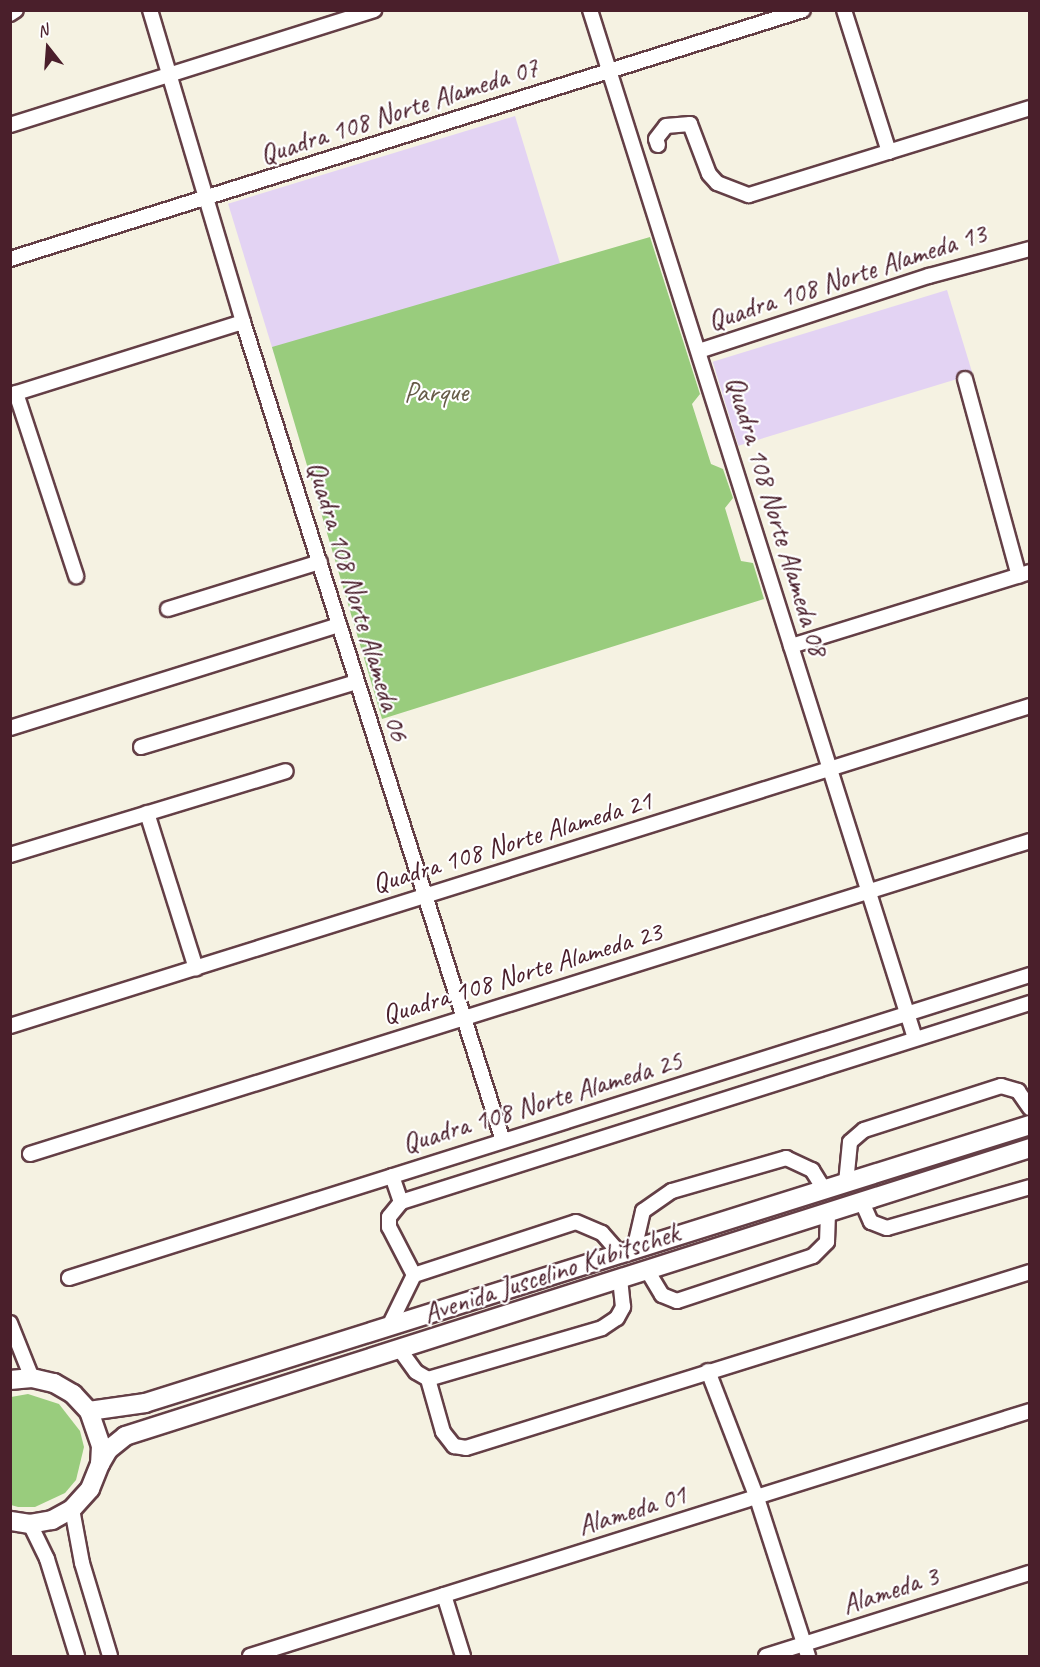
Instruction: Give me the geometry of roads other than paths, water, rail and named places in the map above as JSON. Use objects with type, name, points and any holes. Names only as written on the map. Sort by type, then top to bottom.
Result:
[{"type":"main road","name":"Avenida Juscelino Kubitschek","points":[[89,1411],[145,1403],[1029,1125]]},
{"type":"main road","name":"Avenida Juscelino Kubitschek","points":[[100,1464],[108,1450],[125,1436],[1029,1148]]},
{"type":"main road","points":[[10,1380],[32,1378],[54,1383],[73,1394],[89,1411],[97,1427],[100,1464],[90,1489],[72,1509],[52,1520],[30,1524],[10,1521]]},
{"type":"street","points":[[10,14],[16,10]]},
{"type":"street","name":"Quadra 108 Norte Alameda 06","points":[[150,10],[243,322],[503,1141]]},
{"type":"street","points":[[10,125],[374,10]]},
{"type":"street","name":"Quadra 108 Norte Alameda 08","points":[[590,10],[915,1038]]},
{"type":"street","name":"Quadra 108 Norte Alameda 07","points":[[10,259],[803,10]]},
{"type":"street","points":[[844,10],[889,152]]},
{"type":"street","points":[[658,145],[656,139],[666,126],[690,124],[709,174],[717,183],[749,195],[1029,108]]},
{"type":"street","points":[[1011,251],[1029,241]]},
{"type":"street","points":[[1011,251],[1029,249]]},
{"type":"street","name":"Quadra 108 Norte Alameda 13","points":[[699,351],[1011,251]]},
{"type":"street","points":[[76,576],[13,394],[243,322]]},
{"type":"street","points":[[791,646],[1024,574],[965,379]]},
{"type":"street","points":[[168,609],[320,562]]},
{"type":"street","points":[[10,728],[339,625]]},
{"type":"street","points":[[141,747],[356,682]]},
{"type":"street","name":"Quadra 108 Norte Alameda 21","points":[[10,1026],[1029,706]]},
{"type":"street","points":[[10,855],[286,771]]},
{"type":"street","points":[[147,813],[196,968]]},
{"type":"street","name":"Quadra 108 Norte Alameda 23","points":[[30,1154],[1029,841]]},
{"type":"street","name":"Quadra 108 Norte Alameda 25","points":[[69,1278],[1029,975]]},
{"type":"street","points":[[414,1275],[389,1227],[389,1217],[401,1202],[1029,1003]]},
{"type":"street","points":[[846,1182],[850,1142],[864,1130],[1001,1086],[1018,1091],[1029,1108]]},
{"type":"street","points":[[389,1326],[414,1275],[576,1222],[602,1233],[627,1252],[643,1211],[672,1191],[786,1158],[812,1170],[824,1190]]},
{"type":"street","points":[[392,1176],[401,1202]]},
{"type":"street","points":[[862,1202],[871,1222],[887,1228],[1029,1187]]},
{"type":"street","points":[[647,1270],[662,1295],[677,1301],[813,1256],[827,1242],[828,1213]]},
{"type":"street","points":[[400,1350],[416,1372],[428,1379],[442,1432],[454,1446],[466,1448],[1029,1272]]},
{"type":"street","points":[[428,1379],[602,1328],[617,1318],[623,1307],[620,1278]]},
{"type":"street","points":[[10,1323],[32,1378]]},
{"type":"street","points":[[708,1371],[757,1498],[806,1650]]},
{"type":"street","name":"Alameda 01","points":[[250,1656],[1029,1412]]},
{"type":"street","points":[[72,1509],[82,1563],[110,1656]]},
{"type":"street","points":[[30,1524],[47,1559],[77,1656]]},
{"type":"street","name":"Alameda 3","points":[[766,1656],[806,1650],[1029,1573]]},
{"type":"street","points":[[444,1595],[464,1656]]},
{"type":"park label","name":"Parque","points":[[436,392]]}]
